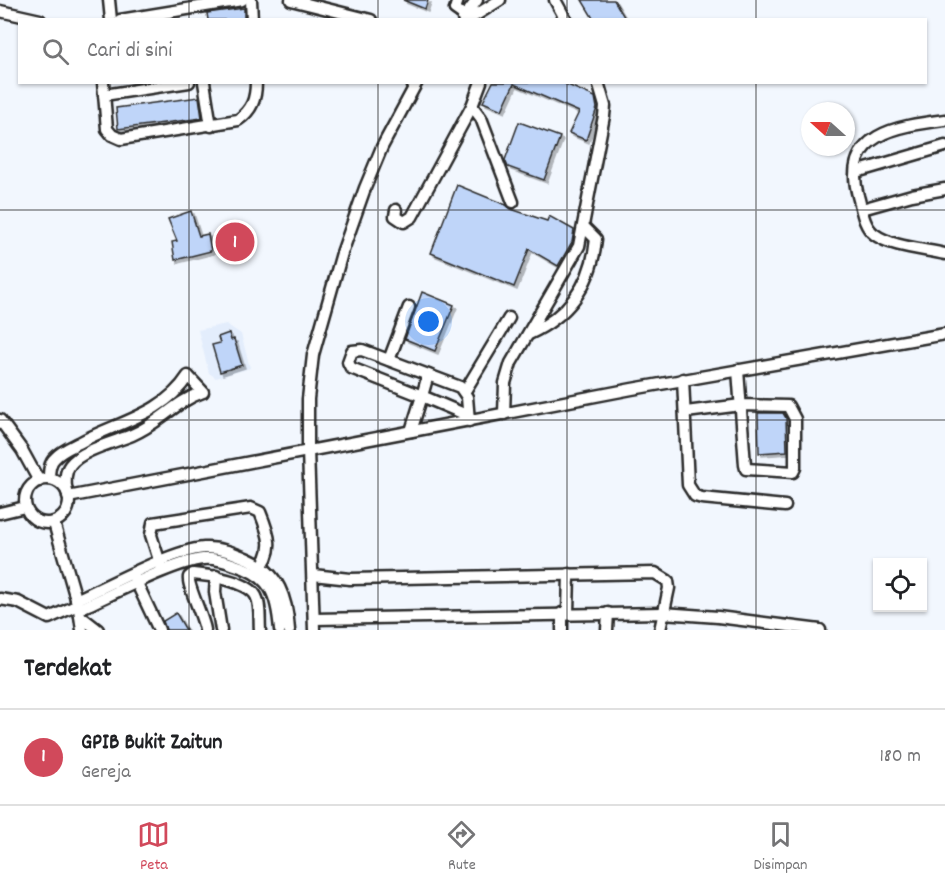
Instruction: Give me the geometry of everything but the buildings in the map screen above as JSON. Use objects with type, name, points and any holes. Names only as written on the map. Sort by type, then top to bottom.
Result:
[{"type":"street","points":[[109,0],[111,18]]},
{"type":"street","points":[[146,18],[197,14],[242,0]]},
{"type":"street","points":[[251,0],[252,18]]},
{"type":"street","points":[[291,0],[333,4],[366,18]]},
{"type":"street","points":[[458,0],[455,9],[465,18]]},
{"type":"street","points":[[465,18],[477,0]]},
{"type":"street","points":[[465,18],[500,0]]},
{"type":"street","points":[[555,0],[565,18]]},
{"type":"street","points":[[0,11],[31,18]]},
{"type":"street","points":[[103,84],[108,129],[111,135],[121,139],[238,120],[248,113],[255,100],[256,84]]},
{"type":"street","points":[[104,95],[176,84]]},
{"type":"street","points":[[204,84],[211,126]]},
{"type":"street","points":[[416,84],[378,158],[353,221],[313,356],[308,399],[308,450],[314,625],[608,613],[718,617],[777,627],[820,630]]},
{"type":"street","points":[[396,210],[395,216],[398,220],[404,222],[412,217],[472,106],[480,84]]},
{"type":"street","points":[[504,414],[508,372],[572,262],[584,227],[604,116],[605,106],[599,84]]},
{"type":"street","points":[[472,106],[481,118],[513,202]]},
{"type":"street","points":[[945,120],[884,132],[874,137],[860,152],[856,172],[856,188],[868,228],[880,238],[945,254]]},
{"type":"street","points":[[856,172],[945,146]]},
{"type":"street","points":[[862,209],[912,195],[945,189]]},
{"type":"street","points":[[529,334],[553,322],[583,285],[593,265],[596,239],[584,227]]},
{"type":"street","points":[[389,360],[410,307]]},
{"type":"street","points":[[469,419],[465,391],[509,318]]},
{"type":"street","points":[[67,494],[683,379],[945,334]]},
{"type":"street","points":[[465,391],[389,360],[355,350],[348,362],[354,371],[422,396],[469,419]]},
{"type":"street","points":[[686,412],[741,405],[778,403],[792,409],[795,419],[793,472],[746,469],[741,405],[738,370]]},
{"type":"street","points":[[411,431],[428,375]]},
{"type":"street","points":[[175,399],[90,437],[56,457],[44,480],[26,494],[25,507],[36,521],[54,523],[64,515],[67,494],[65,476],[71,464],[103,446],[144,429],[175,399],[188,376],[203,392],[175,399]]},
{"type":"street","points":[[683,379],[688,484],[695,496],[785,506]]},
{"type":"street","points":[[0,420],[44,480],[62,486],[67,494]]},
{"type":"street","points":[[0,513],[25,507]]},
{"type":"street","points":[[161,567],[150,532],[153,523],[251,508],[260,512],[267,531],[270,550],[268,559],[259,569]]},
{"type":"street","points":[[54,523],[79,607],[82,630]]},
{"type":"street","points":[[0,599],[18,602],[49,618],[79,607],[161,567],[201,559],[228,557],[259,569],[280,586],[284,596],[289,630]]},
{"type":"street","points":[[259,569],[275,598],[280,630]]},
{"type":"street","points":[[312,574],[350,579],[655,573],[668,581],[669,588],[660,630]]},
{"type":"street","points":[[206,630],[203,613],[188,581],[193,574],[216,576],[254,592],[257,599],[260,630]]},
{"type":"street","points":[[562,630],[569,574]]},
{"type":"street","points":[[216,576],[222,630]]},
{"type":"street","points":[[134,579],[159,630]]},
{"type":"street","points":[[79,607],[98,630]]},
{"type":"street","points":[[203,613],[218,609]]},
{"type":"street","points":[[607,630],[608,613]]},
{"type":"street","points":[[717,630],[718,617]]},
{"type":"street","points":[[49,618],[49,630]]},
{"type":"shaded area","points":[[226,324],[241,334],[250,368],[216,378],[209,373],[198,330]]},
{"type":"place","name":"GPIB Bukit Zaitun","points":[[235,242]]}]
